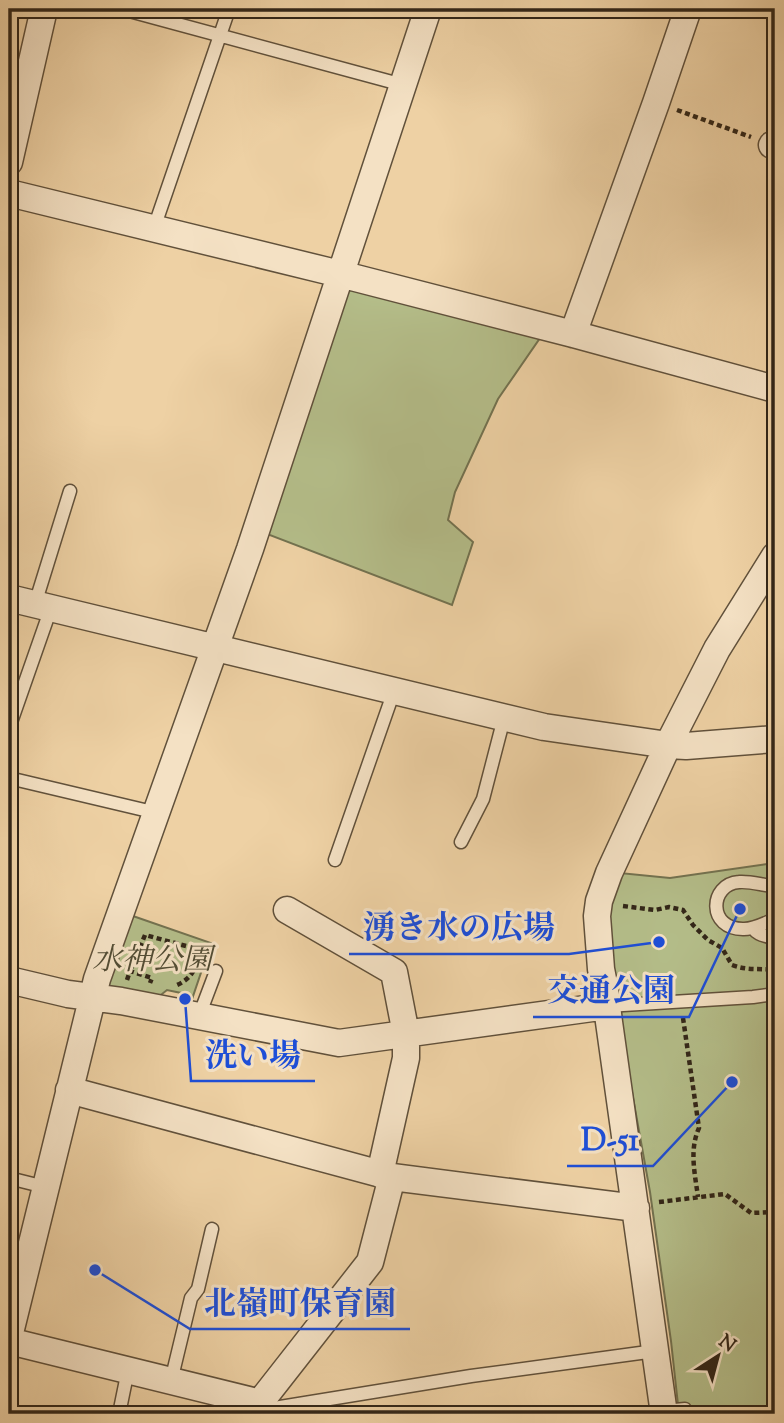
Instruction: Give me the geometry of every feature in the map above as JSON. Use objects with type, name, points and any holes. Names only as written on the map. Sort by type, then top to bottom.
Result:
[{"type":"street","points":[[9,162],[44,9]]},
{"type":"street","points":[[287,910],[394,972],[406,1034],[406,1058],[370,1262],[256,1408],[172,1381],[9,1339],[16,1278],[45,1186],[97,979],[250,549],[429,9]]},
{"type":"street","points":[[573,334],[662,105],[688,9]]},
{"type":"street","points":[[9,193],[340,274],[775,389]]},
{"type":"street","points":[[671,1411],[655,1351],[606,989],[601,969],[597,916],[599,901],[609,873],[668,745],[717,649],[775,556]]},
{"type":"street","points":[[9,598],[544,727],[687,746],[775,738]]},
{"type":"street","points":[[9,980],[68,994],[339,1043],[607,1006]]},
{"type":"street","points":[[69,1090],[386,1175],[635,1203]]},
{"type":"lane","points":[[122,9],[403,85]]},
{"type":"lane","points":[[153,228],[229,9]]},
{"type":"lane","points":[[9,728],[43,606],[70,491]]},
{"type":"lane","points":[[335,860],[394,691]]},
{"type":"lane","points":[[461,842],[483,799],[504,718]]},
{"type":"lane","points":[[9,778],[157,813]]},
{"type":"lane","points":[[775,884],[773,886],[740,882],[728,885],[721,892],[717,903],[718,918],[729,927],[754,928],[775,919]]},
{"type":"lane","points":[[754,928],[760,935],[770,937],[775,942]]},
{"type":"lane","points":[[199,1016],[216,971]]},
{"type":"lane","points":[[607,1006],[753,997],[775,993]]},
{"type":"lane","points":[[9,1178],[45,1186]]},
{"type":"lane","points":[[172,1381],[191,1298],[198,1289],[212,1229]]},
{"type":"lane","points":[[256,1408],[274,1408],[471,1376],[655,1351]]},
{"type":"lane","points":[[119,1414],[128,1370]]},
{"type":"path","points":[[662,105],[773,145]]},
{"type":"path","points":[[599,901],[611,906],[655,910],[669,907],[683,910],[708,940],[722,947],[732,965],[746,970],[775,971]]},
{"type":"path","points":[[130,971],[145,935],[201,950],[191,976],[180,985],[172,986]]},
{"type":"path","points":[[142,975],[152,978],[150,985]]},
{"type":"path","points":[[681,1000],[699,1128],[693,1148],[698,1197]]},
{"type":"path","points":[[635,1203],[725,1194],[751,1213],[775,1213]]},
{"type":"green space","points":[[348,286],[540,338],[498,399],[455,492],[448,520],[473,542],[452,605],[267,534]]},
{"type":"green space","points":[[775,863],[775,1414],[679,1414],[650,1192],[601,920],[620,873],[670,878]]},
{"type":"green space","name":"水神公園","points":[[130,915],[211,943],[190,1005],[181,993],[167,990],[157,998],[104,987]]},
{"type":"place","name":"交通公園","points":[[740,909]]},
{"type":"place","name":"湧き水の広場","points":[[659,942]]},
{"type":"place","name":"洗い場","points":[[185,999]]},
{"type":"place","name":"D-51","points":[[732,1082]]},
{"type":"place","name":"北嶺町保育園","points":[[95,1270]]}]
